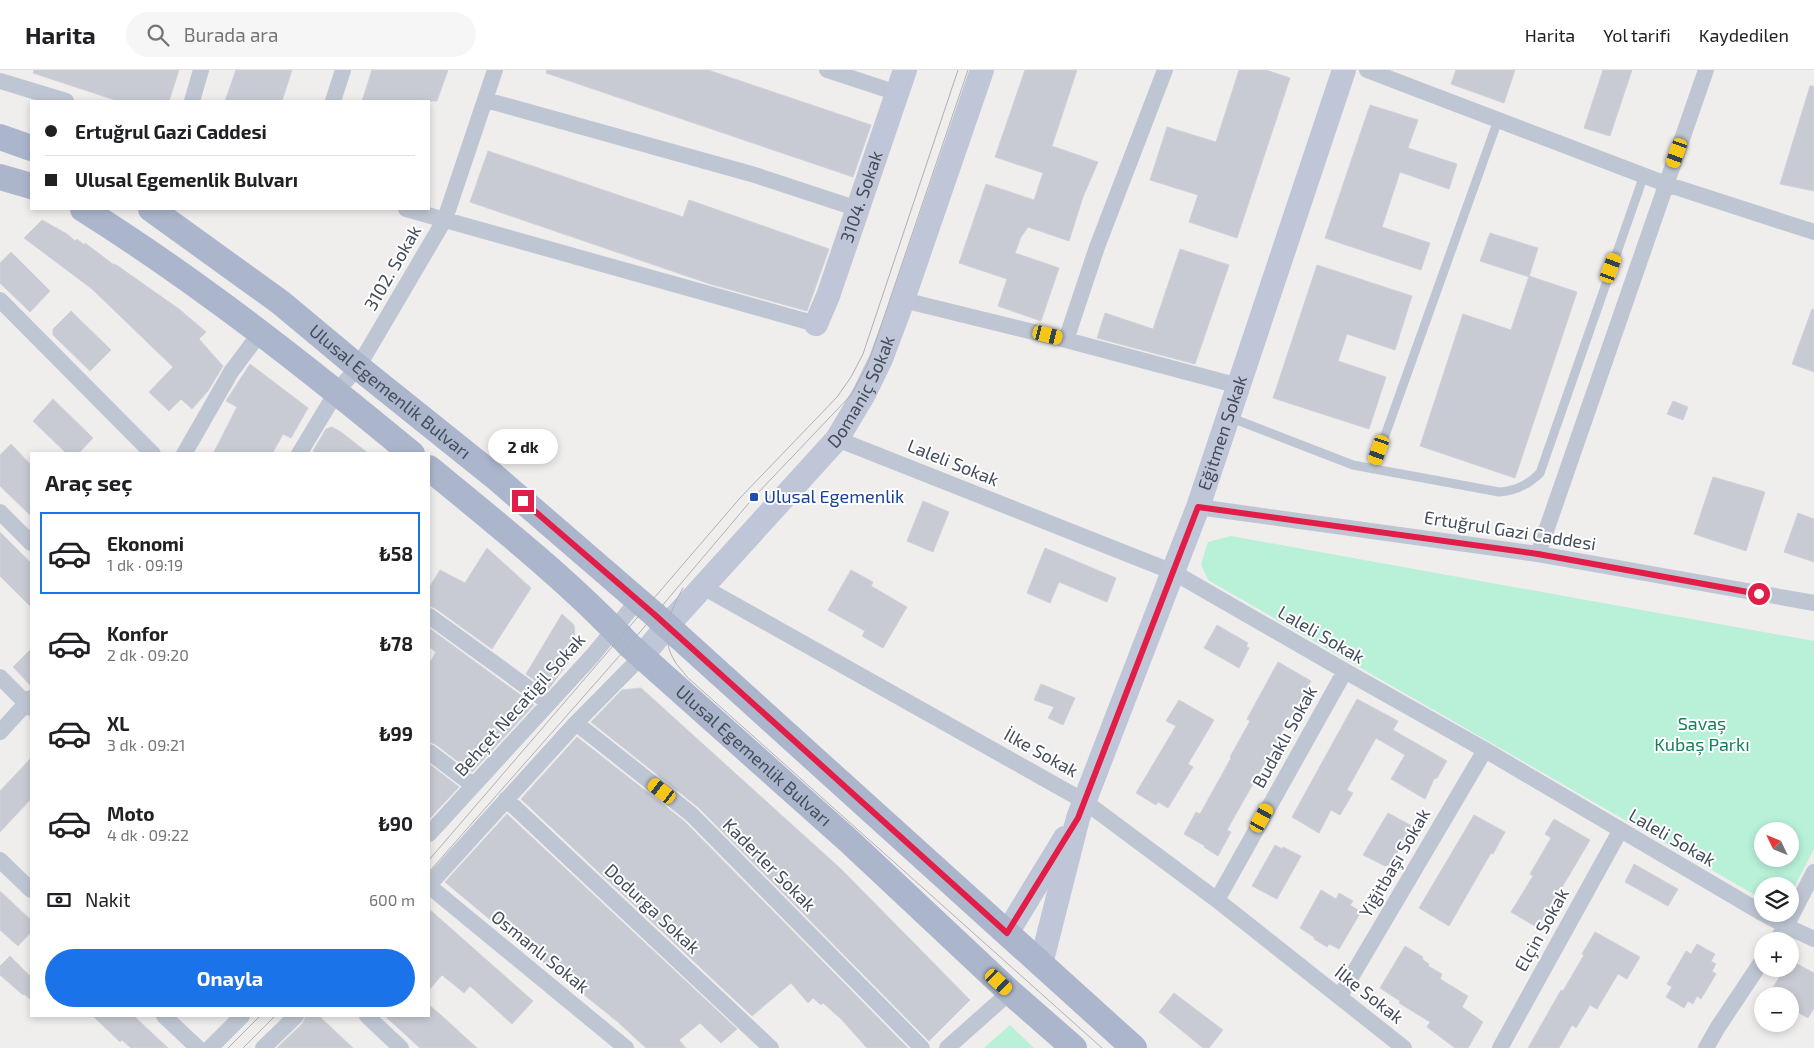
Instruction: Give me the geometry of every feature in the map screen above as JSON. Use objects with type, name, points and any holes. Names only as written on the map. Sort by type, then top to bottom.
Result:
[{"type":"main road","points":[[0,137],[30,148]]},
{"type":"main road","points":[[0,177],[30,186]]},
{"type":"main road","name":"Ulusal Egemenlik Bulvarı","points":[[86,210],[143,247],[260,333],[337,391],[410,452]]},
{"type":"main road","name":"Ulusal Egemenlik Bulvarı","points":[[156,210],[280,302],[494,476],[667,626],[1134,1048]]},
{"type":"main road","name":"Ulusal Egemenlik Bulvarı","points":[[430,469],[535,557],[642,656],[849,840],[1010,992],[1074,1048]]},
{"type":"street","points":[[192,100],[201,70]]},
{"type":"street","points":[[333,100],[343,70]]},
{"type":"street","name":"3102. Sokak","points":[[299,452],[337,391],[358,367],[446,219],[495,70]]},
{"type":"street","points":[[827,70],[897,92]]},
{"type":"street","name":"3104. Sokak","points":[[816,324],[828,296],[905,70]]},
{"type":"street","name":"Domaniç Sokak","points":[[642,656],[837,439],[864,394],[882,359],[982,70]]},
{"type":"street","points":[[1066,340],[1098,247],[1165,70]]},
{"type":"street","name":"Eğitmen Sokak","points":[[1041,964],[1081,809],[1198,507],[1344,70]]},
{"type":"street","points":[[1366,70],[1666,184],[1814,232]]},
{"type":"street","points":[[1538,554],[1706,70]]},
{"type":"street","points":[[0,81],[63,100]]},
{"type":"street","points":[[486,100],[755,175],[858,209]]},
{"type":"street","points":[[410,210],[816,324]]},
{"type":"street","points":[[0,300],[151,452]]},
{"type":"street","points":[[903,300],[1066,340],[1239,386]]},
{"type":"street","points":[[185,452],[230,372],[260,333]]},
{"type":"street","name":"Laleli Sokak","points":[[837,439],[1172,572],[1485,750],[1620,831],[1754,908]]},
{"type":"street","name":"Ertuğrul Gazi Caddesi","points":[[1198,507],[1538,554],[1814,603]]},
{"type":"street","points":[[0,512],[30,542]]},
{"type":"street","name":"İlke Sokak","points":[[703,587],[1081,809],[1217,900],[1404,1048]]},
{"type":"street","name":"Behçet Necatigil Sokak","points":[[430,833],[615,630],[637,601]]},
{"type":"street","points":[[430,617],[549,703]]},
{"type":"street","points":[[430,885],[576,723],[642,656]]},
{"type":"street","name":"Budaklı Sokak","points":[[1217,900],[1344,671]]},
{"type":"street","points":[[0,677],[30,703],[0,732]]},
{"type":"street","name":"Kaderler Sokak","points":[[576,723],[691,814],[922,1048]]},
{"type":"street","name":"Yiğitbaşı Sokak","points":[[1340,996],[1485,750]]},
{"type":"street","points":[[430,753],[473,785]]},
{"type":"street","name":"Dodurga Sokak","points":[[506,799],[771,1048]]},
{"type":"street","name":"Eğitmen Sokak","points":[[1007,933],[1081,809]]},
{"type":"street","name":"Elçin Sokak","points":[[1500,1048],[1620,831]]},
{"type":"street","points":[[0,860],[30,889]]},
{"type":"street","points":[[1782,932],[1814,872]]},
{"type":"street","name":"Osmanlı Sokak","points":[[430,887],[626,1048]]},
{"type":"street","name":"Laleli Sokak","points":[[1779,922],[1814,939]]},
{"type":"street","points":[[1706,1048],[1754,973]]},
{"type":"street","points":[[947,1048],[1010,992]]},
{"type":"street","points":[[165,1017],[198,1048]]},
{"type":"street","points":[[210,1048],[241,1017]]},
{"type":"street","points":[[263,1048],[295,1017]]},
{"type":"street","points":[[367,1017],[402,1048]]},
{"type":"lane","points":[[1373,469],[1498,120]]},
{"type":"lane","points":[[1229,417],[1353,465],[1499,492],[1519,489],[1540,473],[1644,175]]},
{"type":"green space","name":"Savaş Kubaş Parkı","points":[[1231,536],[1814,641],[1814,849],[1799,878],[1754,877],[1754,894],[1208,580],[1201,564],[1208,542]]},
{"type":"green space","points":[[1010,1025],[1034,1048],[984,1048]]},
{"type":"building","points":[[34,70],[179,70],[169,100],[115,100],[33,73]]},
{"type":"building","points":[[236,70],[292,70],[282,100],[225,100]]},
{"type":"building","points":[[372,70],[448,70],[437,101],[362,100]]},
{"type":"building","points":[[547,70],[708,70],[871,125],[853,177],[546,73]]},
{"type":"building","points":[[1025,70],[1077,70],[1052,146],[1098,162],[1083,197],[1069,241],[1028,227],[1021,237],[1015,253],[1059,268],[1041,321],[998,306],[1007,279],[959,263],[986,184],[1034,200],[1043,173],[995,157]]},
{"type":"building","points":[[1239,70],[1266,70],[1290,78],[1237,238],[1189,222],[1198,195],[1150,180],[1167,127],[1216,142]]},
{"type":"building","points":[[1456,70],[1515,70],[1504,103],[1451,84]]},
{"type":"building","points":[[1603,70],[1632,70],[1610,136],[1584,128]]},
{"type":"building","points":[[1810,86],[1814,86],[1814,191],[1780,184]]},
{"type":"building","points":[[1370,105],[1418,120],[1408,148],[1457,164],[1449,189],[1400,172],[1382,227],[1430,243],[1421,270],[1325,238]]},
{"type":"building","points":[[488,151],[683,217],[689,200],[829,249],[807,311],[710,284],[470,202]]},
{"type":"building","points":[[42,220],[67,234],[75,241],[77,239],[84,245],[85,243],[179,309],[206,332],[199,339],[223,366],[208,391],[192,409],[181,399],[169,411],[149,392],[173,367],[92,289],[24,238]]},
{"type":"building","points":[[1490,233],[1538,248],[1529,277],[1480,261]]},
{"type":"building","points":[[1180,249],[1229,265],[1195,364],[1097,338],[1105,313],[1153,329]]},
{"type":"building","points":[[11,252],[50,291],[30,312],[0,283],[0,263]]},
{"type":"building","points":[[1317,265],[1412,296],[1395,350],[1347,334],[1338,361],[1386,377],[1369,429],[1273,398]]},
{"type":"building","points":[[1529,276],[1577,292],[1515,478],[1420,446],[1463,314],[1511,330]]},
{"type":"building","points":[[1812,309],[1814,310],[1814,372],[1792,364]]},
{"type":"building","points":[[71,311],[111,350],[90,371],[53,335],[53,329]]},
{"type":"building","points":[[250,364],[308,408],[291,438],[283,434],[273,452],[214,452],[237,407],[226,401]]},
{"type":"building","points":[[53,399],[93,438],[80,452],[65,452],[33,421]]},
{"type":"building","points":[[1673,401],[1688,407],[1683,420],[1667,414]]},
{"type":"building","points":[[332,427],[341,432],[366,452],[315,452],[313,451],[326,429]]},
{"type":"building","points":[[11,444],[30,464],[30,515],[0,486],[0,455]]},
{"type":"building","points":[[1713,477],[1765,492],[1746,551],[1694,534]]},
{"type":"building","points":[[923,501],[949,512],[933,552],[907,541]]},
{"type":"building","points":[[1798,513],[1814,519],[1814,562],[1784,552]]},
{"type":"building","points":[[0,532],[30,562],[30,606],[0,576]]},
{"type":"building","points":[[487,548],[531,588],[492,649],[430,606],[430,586],[440,570],[465,583]]},
{"type":"building","points":[[1045,548],[1116,578],[1107,602],[1059,582],[1050,603],[1027,593]]},
{"type":"building","points":[[851,570],[873,582],[871,586],[907,607],[883,648],[862,636],[865,631],[828,610]]},
{"type":"building","points":[[562,614],[574,625],[576,652],[548,690],[526,674]]},
{"type":"building","points":[[1217,625],[1248,643],[1246,646],[1249,648],[1239,668],[1204,648]]},
{"type":"building","points":[[430,629],[534,705],[472,772],[435,744],[430,742],[430,662],[436,652],[430,648]]},
{"type":"building","points":[[30,650],[30,685],[13,667]]},
{"type":"building","points":[[1278,662],[1311,681],[1227,830],[1231,832],[1218,856],[1184,834],[1196,812],[1200,814],[1231,758],[1250,721],[1247,719]]},
{"type":"building","points":[[1041,684],[1075,698],[1063,725],[1048,718],[1054,707],[1034,700]]},
{"type":"building","points":[[641,688],[841,869],[970,1000],[929,1041],[698,807],[591,722],[622,690]]},
{"type":"building","points":[[1357,699],[1398,721],[1393,730],[1447,761],[1437,778],[1434,779],[1425,799],[1391,779],[1405,755],[1376,738],[1347,790],[1353,793],[1340,815],[1331,810],[1319,833],[1292,817]]},
{"type":"building","points":[[1179,700],[1214,720],[1188,764],[1193,767],[1168,808],[1158,802],[1156,805],[1136,793],[1176,726],[1166,721]]},
{"type":"building","points":[[577,737],[684,821],[908,1048],[867,1048],[841,1019],[823,1003],[821,1005],[813,998],[808,1003],[791,983],[752,1016],[521,799]]},
{"type":"building","points":[[30,759],[30,800],[0,832],[0,791]]},
{"type":"building","points":[[430,765],[459,787],[430,818]]},
{"type":"building","points":[[1388,813],[1412,826],[1391,864],[1385,866],[1363,855]]},
{"type":"building","points":[[507,814],[737,1029],[721,1043],[700,1023],[679,1040],[686,1048],[646,1048],[618,1022],[523,946],[495,919],[493,922],[445,882]]},
{"type":"building","points":[[1474,815],[1505,832],[1449,926],[1419,908]]},
{"type":"building","points":[[1554,819],[1590,840],[1538,928],[1511,912],[1533,876],[1530,874],[1551,838],[1545,834]]},
{"type":"building","points":[[1275,845],[1301,856],[1277,899],[1252,886]]},
{"type":"building","points":[[1634,864],[1678,889],[1668,906],[1625,882]]},
{"type":"building","points":[[1321,890],[1336,899],[1339,893],[1353,901],[1350,905],[1361,912],[1339,949],[1329,944],[1327,947],[1300,928]]},
{"type":"building","points":[[0,891],[30,919],[30,933],[18,946],[0,930]]},
{"type":"building","points":[[430,910],[533,1001],[512,1024],[470,986],[464,993],[442,975],[430,989]]},
{"type":"building","points":[[1595,932],[1640,957],[1627,979],[1618,974],[1597,1009],[1590,1005],[1576,1028],[1572,1025],[1559,1048],[1528,1048],[1561,990],[1563,991],[1584,955],[1582,954]]},
{"type":"building","points":[[1697,944],[1715,954],[1711,961],[1716,964],[1712,971],[1716,974],[1701,999],[1697,996],[1693,1004],[1688,1001],[1684,1008],[1666,997],[1672,987],[1667,984],[1686,951],[1691,954]]},
{"type":"building","points":[[1405,946],[1423,957],[1422,959],[1429,964],[1428,966],[1442,974],[1440,979],[1468,996],[1462,1007],[1483,1022],[1468,1048],[1455,1048],[1427,1027],[1430,1022],[1399,1003],[1400,1001],[1380,988]]},
{"type":"building","points":[[10,956],[30,976],[30,999],[0,975],[0,966]]},
{"type":"building","points":[[1799,965],[1814,973],[1814,1008],[1808,1018],[1799,1013],[1799,987],[1773,987],[1779,977],[1799,977]]},
{"type":"building","points":[[1174,993],[1223,1030],[1209,1048],[1203,1048],[1159,1012]]},
{"type":"building","points":[[430,1006],[477,1048],[420,1048],[386,1017],[430,1017]]},
{"type":"building","points":[[94,1017],[135,1017],[168,1048],[131,1048],[122,1040],[120,1042]]},
{"type":"building","points":[[306,1017],[320,1017],[353,1048],[277,1048],[303,1023]]},
{"type":"tram line","points":[[430,859],[740,498],[837,397],[851,377],[863,354],[958,70]]},
{"type":"tram line","points":[[430,871],[629,645],[754,497],[852,394],[868,364],[968,70]]},
{"type":"tram line","points":[[683,588],[671,613],[667,640],[674,661],[687,677],[1102,1048]]},
{"type":"tram line","points":[[228,1048],[259,1017]]},
{"type":"tram line","points":[[243,1048],[274,1017]]},
{"type":"place","name":"Ulusal Egemenlik","points":[[754,497]]},
{"type":"route","points":[[523,501],[655,615],[1007,933],[1078,818],[1198,507],[1538,554],[1759,594]]}]
